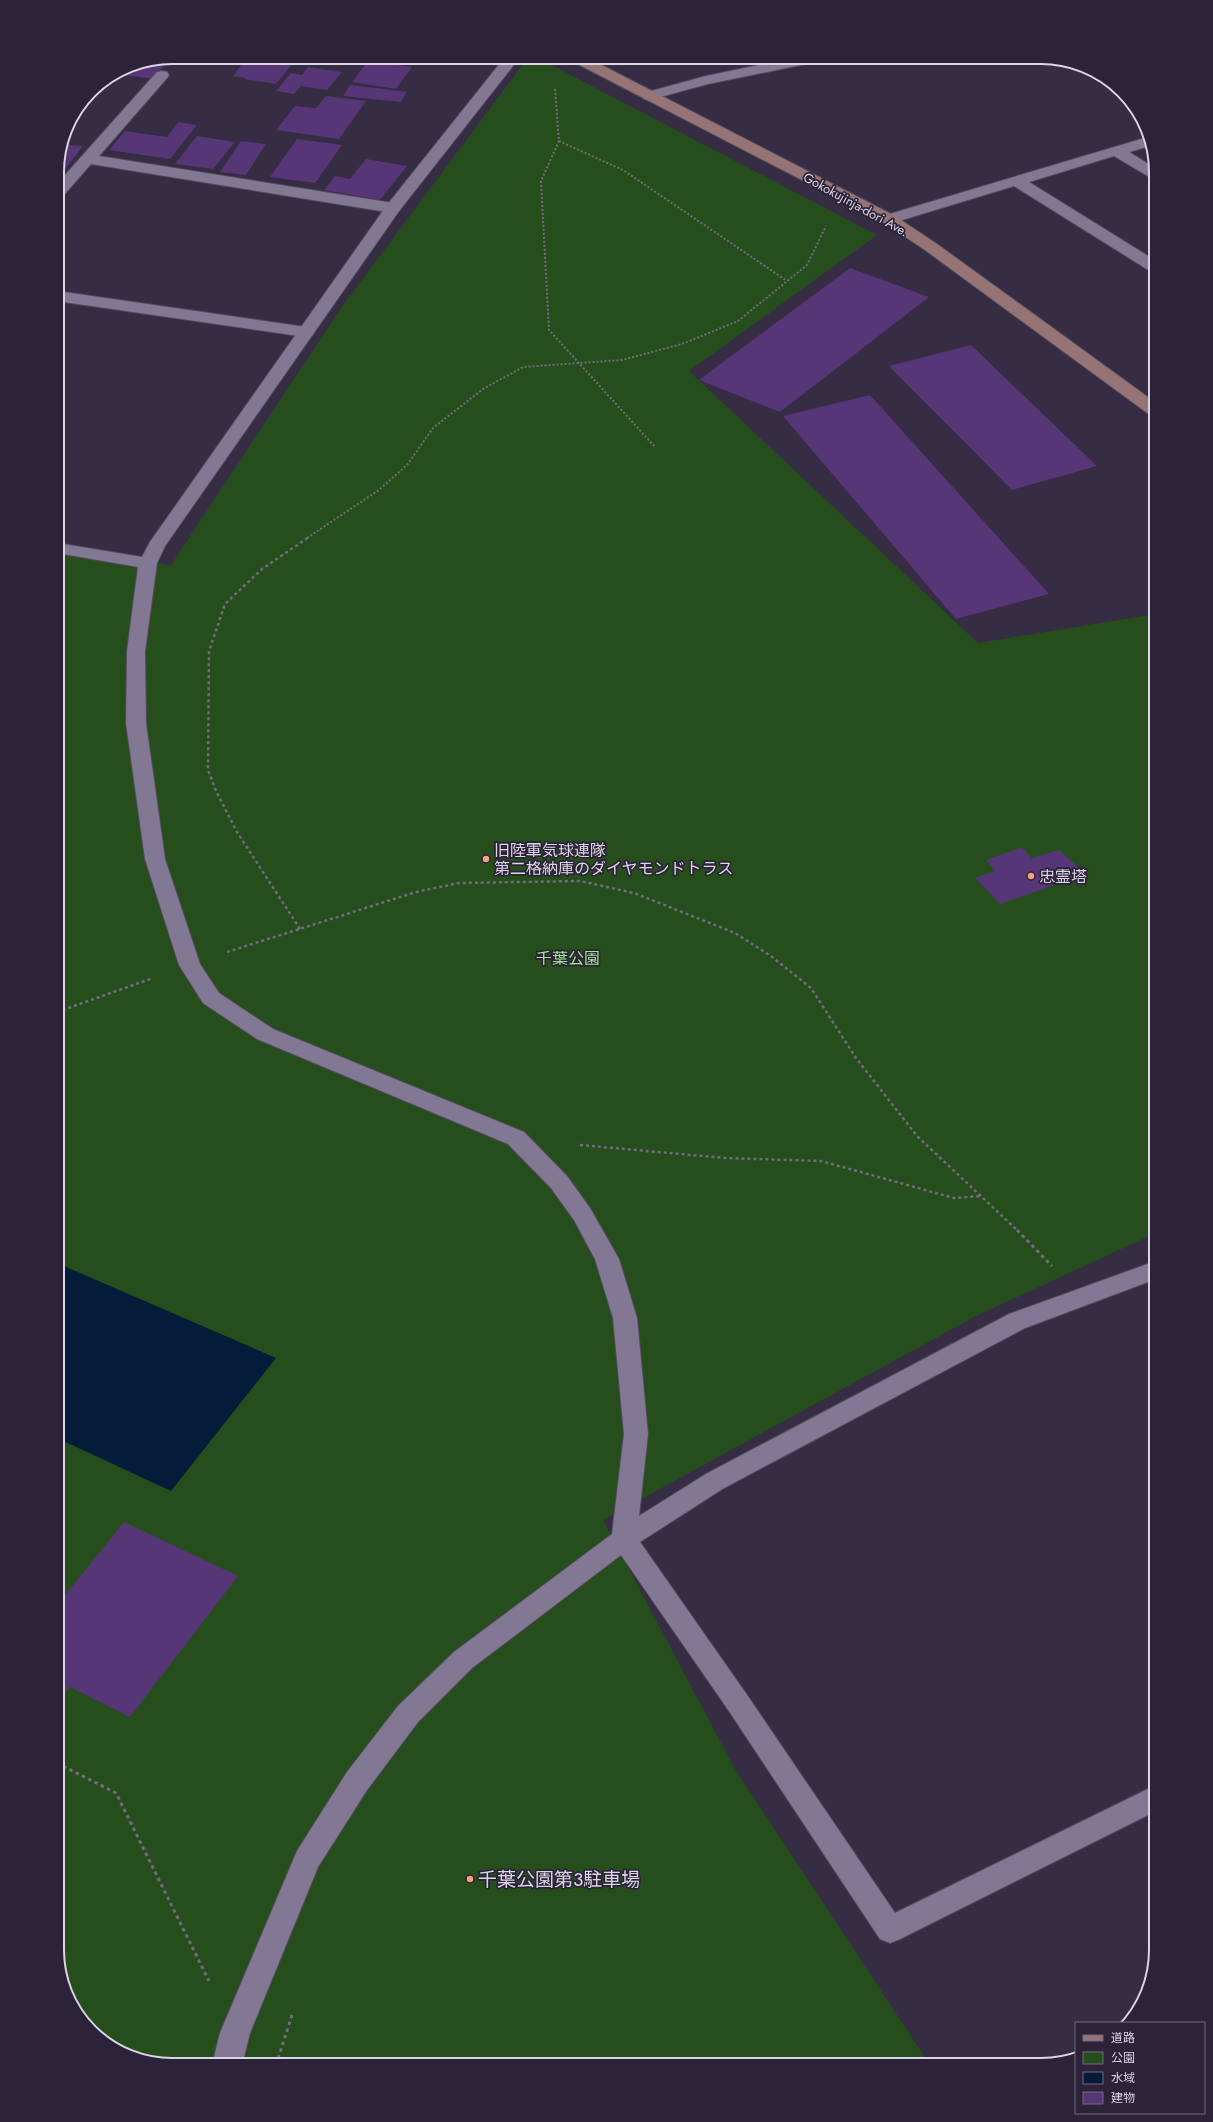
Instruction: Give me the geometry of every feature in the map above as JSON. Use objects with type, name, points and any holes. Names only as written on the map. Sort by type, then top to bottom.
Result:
[{"type":"street","points":[[507,64],[393,208],[156,546],[148,563],[136,651],[136,723],[155,859],[190,965],[211,998],[265,1034],[516,1138],[559,1182],[582,1214],[607,1259],[625,1318],[636,1434],[624,1539],[738,1703],[890,1930],[1149,1800]]},
{"type":"street","name":"Gokokujinja-dori Ave.","points":[[588,64],[889,219],[931,247],[1149,406]]},
{"type":"street","points":[[649,96],[706,80],[785,64]]},
{"type":"street","points":[[64,186],[162,75]]},
{"type":"street","points":[[889,219],[1144,142]]},
{"type":"street","points":[[1115,150],[1149,171]]},
{"type":"street","points":[[87,159],[393,208]]},
{"type":"street","points":[[1015,180],[1149,264]]},
{"type":"street","points":[[64,297],[306,332]]},
{"type":"street","points":[[64,549],[148,563]]},
{"type":"street","points":[[229,2058],[235,2033],[307,1860],[357,1781],[408,1714],[463,1660],[624,1539],[715,1481],[1017,1321],[1149,1273]]},
{"type":"path","points":[[555,89],[559,141],[541,181],[549,330],[655,448]]},
{"type":"path","points":[[559,141],[623,170],[787,281]]},
{"type":"path","points":[[300,929],[235,829],[215,789],[208,770],[209,651],[225,604],[262,569],[379,490],[407,465],[433,428],[483,389],[523,368],[622,360],[682,344],[738,321],[807,265],[833,211],[849,198]]},
{"type":"path","points":[[64,1010],[190,965],[300,929],[416,892],[459,883],[580,881],[641,896],[735,933],[771,956],[811,988],[856,1058],[918,1136],[1039,1251],[1080,1298]]},
{"type":"path","points":[[516,1138],[725,1158],[821,1161],[954,1198],[981,1196]]},
{"type":"path","points":[[64,1767],[116,1793],[235,2033]]},
{"type":"path","points":[[278,2058],[295,2006]]},
{"type":"green space","name":"千葉公園","points":[[523,64],[550,64],[877,235],[689,371],[978,643],[1149,615],[1149,1236],[978,1315],[603,1520],[735,1769],[925,2058],[165,2058],[138,2052],[112,2040],[91,2021],[82,2010],[72,1991],[65,1964],[64,1950],[64,549],[171,565],[341,308]]},
{"type":"water","points":[[64,1266],[276,1358],[171,1491],[64,1441]]},
{"type":"building","points":[[242,64],[292,64],[276,84],[233,76]]},
{"type":"building","points":[[366,64],[390,64],[412,67],[396,89],[352,82]]},
{"type":"building","points":[[165,65],[153,79],[125,75],[144,68]]},
{"type":"building","points":[[308,67],[342,72],[327,90],[301,86],[294,94],[276,91],[291,73],[302,75]]},
{"type":"building","points":[[350,85],[407,92],[401,102],[343,96]]},
{"type":"building","points":[[326,96],[366,101],[339,139],[276,130],[295,106],[316,108]]},
{"type":"building","points":[[178,122],[197,125],[170,159],[109,150],[125,131],[167,137]]},
{"type":"building","points":[[197,136],[235,142],[213,169],[175,164]]},
{"type":"building","points":[[297,139],[342,145],[315,183],[270,177]]},
{"type":"building","points":[[241,141],[266,144],[246,175],[220,172]]},
{"type":"building","points":[[68,145],[83,146],[64,170]]},
{"type":"building","points":[[366,159],[407,166],[380,200],[324,190],[335,176],[350,179]]},
{"type":"building","points":[[850,268],[929,297],[780,412],[699,380]]},
{"type":"building","points":[[971,345],[1097,466],[1012,490],[889,366]]},
{"type":"building","points":[[870,395],[1049,594],[956,619],[783,416]]},
{"type":"building","name":"忠霊塔","points":[[1022,847],[1032,858],[1059,850],[1086,874],[1000,904],[975,878],[995,871],[986,860]]},
{"type":"building","points":[[124,1522],[238,1576],[130,1717],[70,1687],[64,1694],[64,1596]]},
{"type":"place","name":"旧陸軍気球連隊 第二格納庫のダイヤモンドトラス","points":[[486,859]]},
{"type":"place","name":"忠霊塔","points":[[1031,876]]},
{"type":"place","name":"千葉公園第3駐車場","points":[[470,1879]]}]
